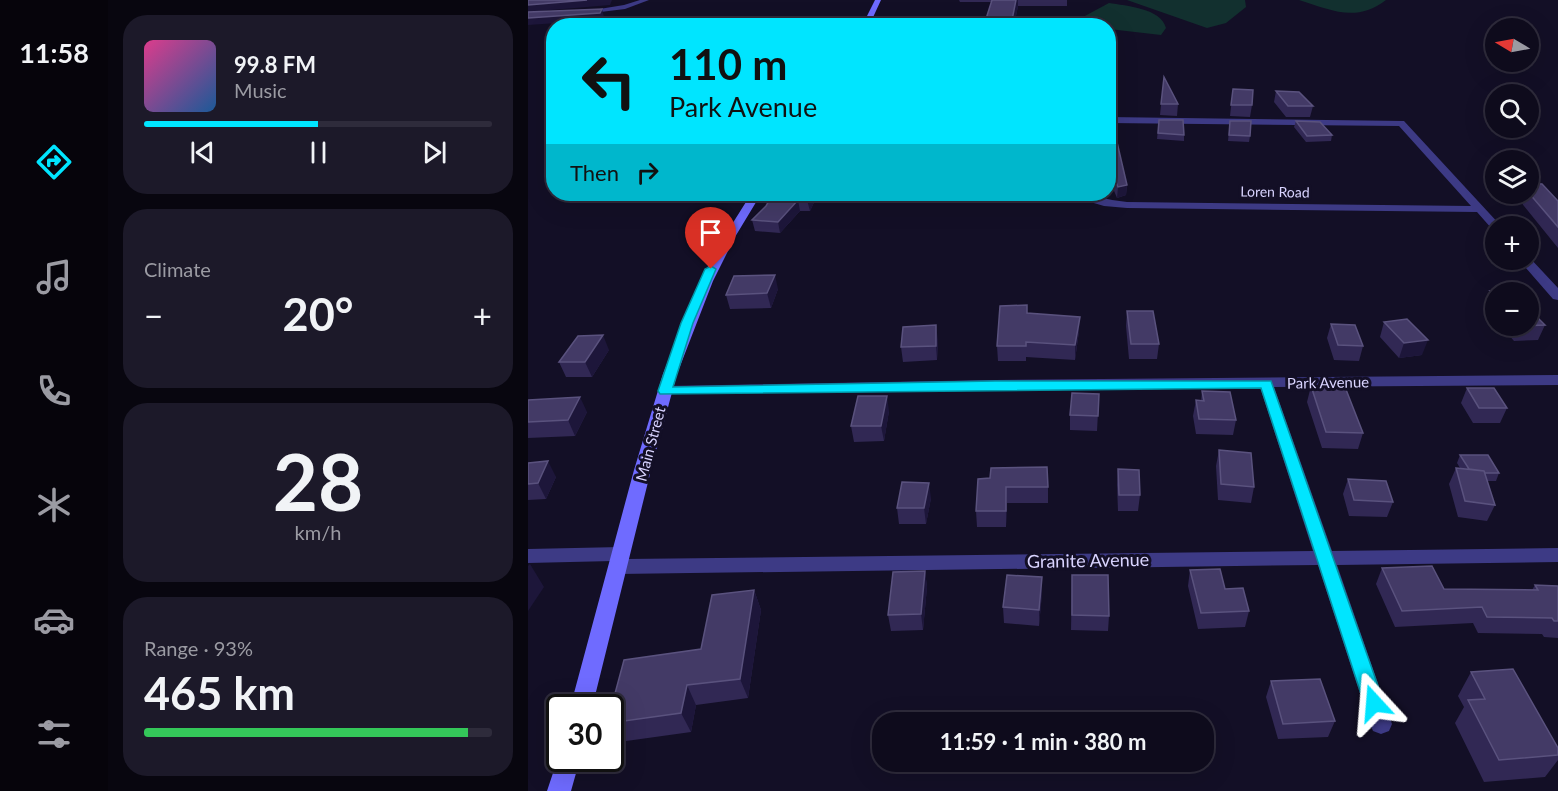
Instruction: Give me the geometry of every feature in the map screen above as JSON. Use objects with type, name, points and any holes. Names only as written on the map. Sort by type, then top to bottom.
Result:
[{"type":"main road","points":[[869,18],[878,0]]},
{"type":"main road","name":"Main Street","points":[[585,694],[665,391],[697,299],[725,244],[752,201]]},
{"type":"main road","points":[[559,791],[564,772]]},
{"type":"street","points":[[574,12],[626,7],[646,0]]},
{"type":"street","points":[[1116,120],[1401,123],[1485,216]]},
{"type":"street","name":"Loren Road","points":[[1093,201],[1127,205],[1478,209]]},
{"type":"street","points":[[1534,270],[1558,296]]},
{"type":"street","name":"Park Avenue","points":[[665,391],[1558,380]]},
{"type":"street","points":[[1266,384],[1381,724]]},
{"type":"street","name":"Granite Avenue","points":[[528,556],[620,560],[1558,555]]},
{"type":"green space","points":[[1127,0],[1245,0],[1246,7],[1226,23],[1207,28]]},
{"type":"green space","points":[[1299,0],[1386,0],[1375,7],[1354,13],[1333,10]]},
{"type":"green space","points":[[1109,3],[1150,12],[1163,21],[1166,28],[1161,35],[1116,30],[1116,18],[1081,18]]},
{"type":"building","points":[[528,0],[587,0],[528,5]]},
{"type":"building","points":[[992,0],[1016,0],[1012,18],[986,18]]},
{"type":"building","points":[[602,9],[600,13],[528,18],[528,12]]},
{"type":"building","points":[[1164,77],[1178,104],[1161,104]]},
{"type":"building","points":[[1233,89],[1253,90],[1252,105],[1231,105]]},
{"type":"building","points":[[1276,91],[1299,92],[1313,106],[1288,106]]},
{"type":"building","points":[[1159,120],[1183,120],[1184,135],[1158,133]]},
{"type":"building","points":[[1230,121],[1251,121],[1250,136],[1229,135]]},
{"type":"building","points":[[1296,121],[1320,122],[1332,135],[1307,136]]},
{"type":"building","points":[[1116,138],[1127,185],[1118,187],[1116,182]]},
{"type":"building","points":[[1539,184],[1542,184],[1558,201],[1558,227],[1538,204]]},
{"type":"building","points":[[769,201],[797,201],[778,222],[752,220]]},
{"type":"building","points":[[775,275],[767,293],[726,295],[734,276]]},
{"type":"building","points":[[1027,305],[1027,313],[1080,317],[1075,345],[1026,342],[1026,346],[997,346],[1000,306]]},
{"type":"building","points":[[1127,311],[1153,311],[1159,344],[1131,344]]},
{"type":"building","points":[[1407,319],[1428,340],[1404,343],[1384,322]]},
{"type":"building","points":[[1331,324],[1355,325],[1363,346],[1338,345]]},
{"type":"building","points":[[936,325],[936,346],[901,347],[903,327]]},
{"type":"building","points":[[603,335],[585,362],[559,362],[578,336]]},
{"type":"building","points":[[1311,386],[1345,387],[1363,433],[1326,432]]},
{"type":"building","points":[[1467,388],[1494,388],[1507,408],[1479,408]]},
{"type":"building","points":[[1202,391],[1230,392],[1236,420],[1199,419],[1196,400],[1204,401]]},
{"type":"building","points":[[1072,393],[1099,394],[1098,416],[1070,415]]},
{"type":"building","points":[[858,396],[887,396],[881,426],[851,426]]},
{"type":"building","points":[[580,397],[568,420],[528,422],[528,400]]},
{"type":"building","points":[[1219,450],[1251,453],[1254,487],[1221,484]]},
{"type":"building","points":[[1460,455],[1488,455],[1499,473],[1485,473],[1469,469]]},
{"type":"building","points":[[548,461],[538,483],[528,484],[528,463]]},
{"type":"building","points":[[1047,467],[1048,487],[1006,487],[1006,511],[976,511],[978,479],[990,478],[991,468]]},
{"type":"building","points":[[1456,468],[1484,471],[1495,505],[1465,501]]},
{"type":"building","points":[[1118,469],[1139,470],[1140,495],[1119,495]]},
{"type":"building","points":[[1348,479],[1386,481],[1393,502],[1354,500]]},
{"type":"building","points":[[902,482],[929,483],[924,508],[897,508]]},
{"type":"building","points":[[1432,566],[1444,589],[1538,590],[1535,585],[1558,586],[1558,621],[1552,618],[1487,617],[1482,607],[1402,611],[1382,568]]},
{"type":"building","points":[[1220,569],[1225,589],[1243,588],[1249,611],[1201,613],[1190,570]]},
{"type":"building","points":[[925,571],[921,614],[888,615],[893,572]]},
{"type":"building","points":[[1007,575],[1042,577],[1039,610],[1003,607]]},
{"type":"building","points":[[1072,575],[1108,575],[1109,616],[1072,615]]},
{"type":"building","points":[[754,590],[740,679],[687,685],[681,713],[624,721],[624,694],[615,694],[624,660],[701,649],[712,595]]},
{"type":"building","points":[[1513,669],[1558,748],[1558,755],[1499,760],[1468,700],[1485,699],[1471,672]]},
{"type":"building","points":[[1320,679],[1335,721],[1283,724],[1271,681]]},
{"type":"route","points":[[711,269],[687,323],[665,391],[995,385],[1266,384],[1374,703]]}]
